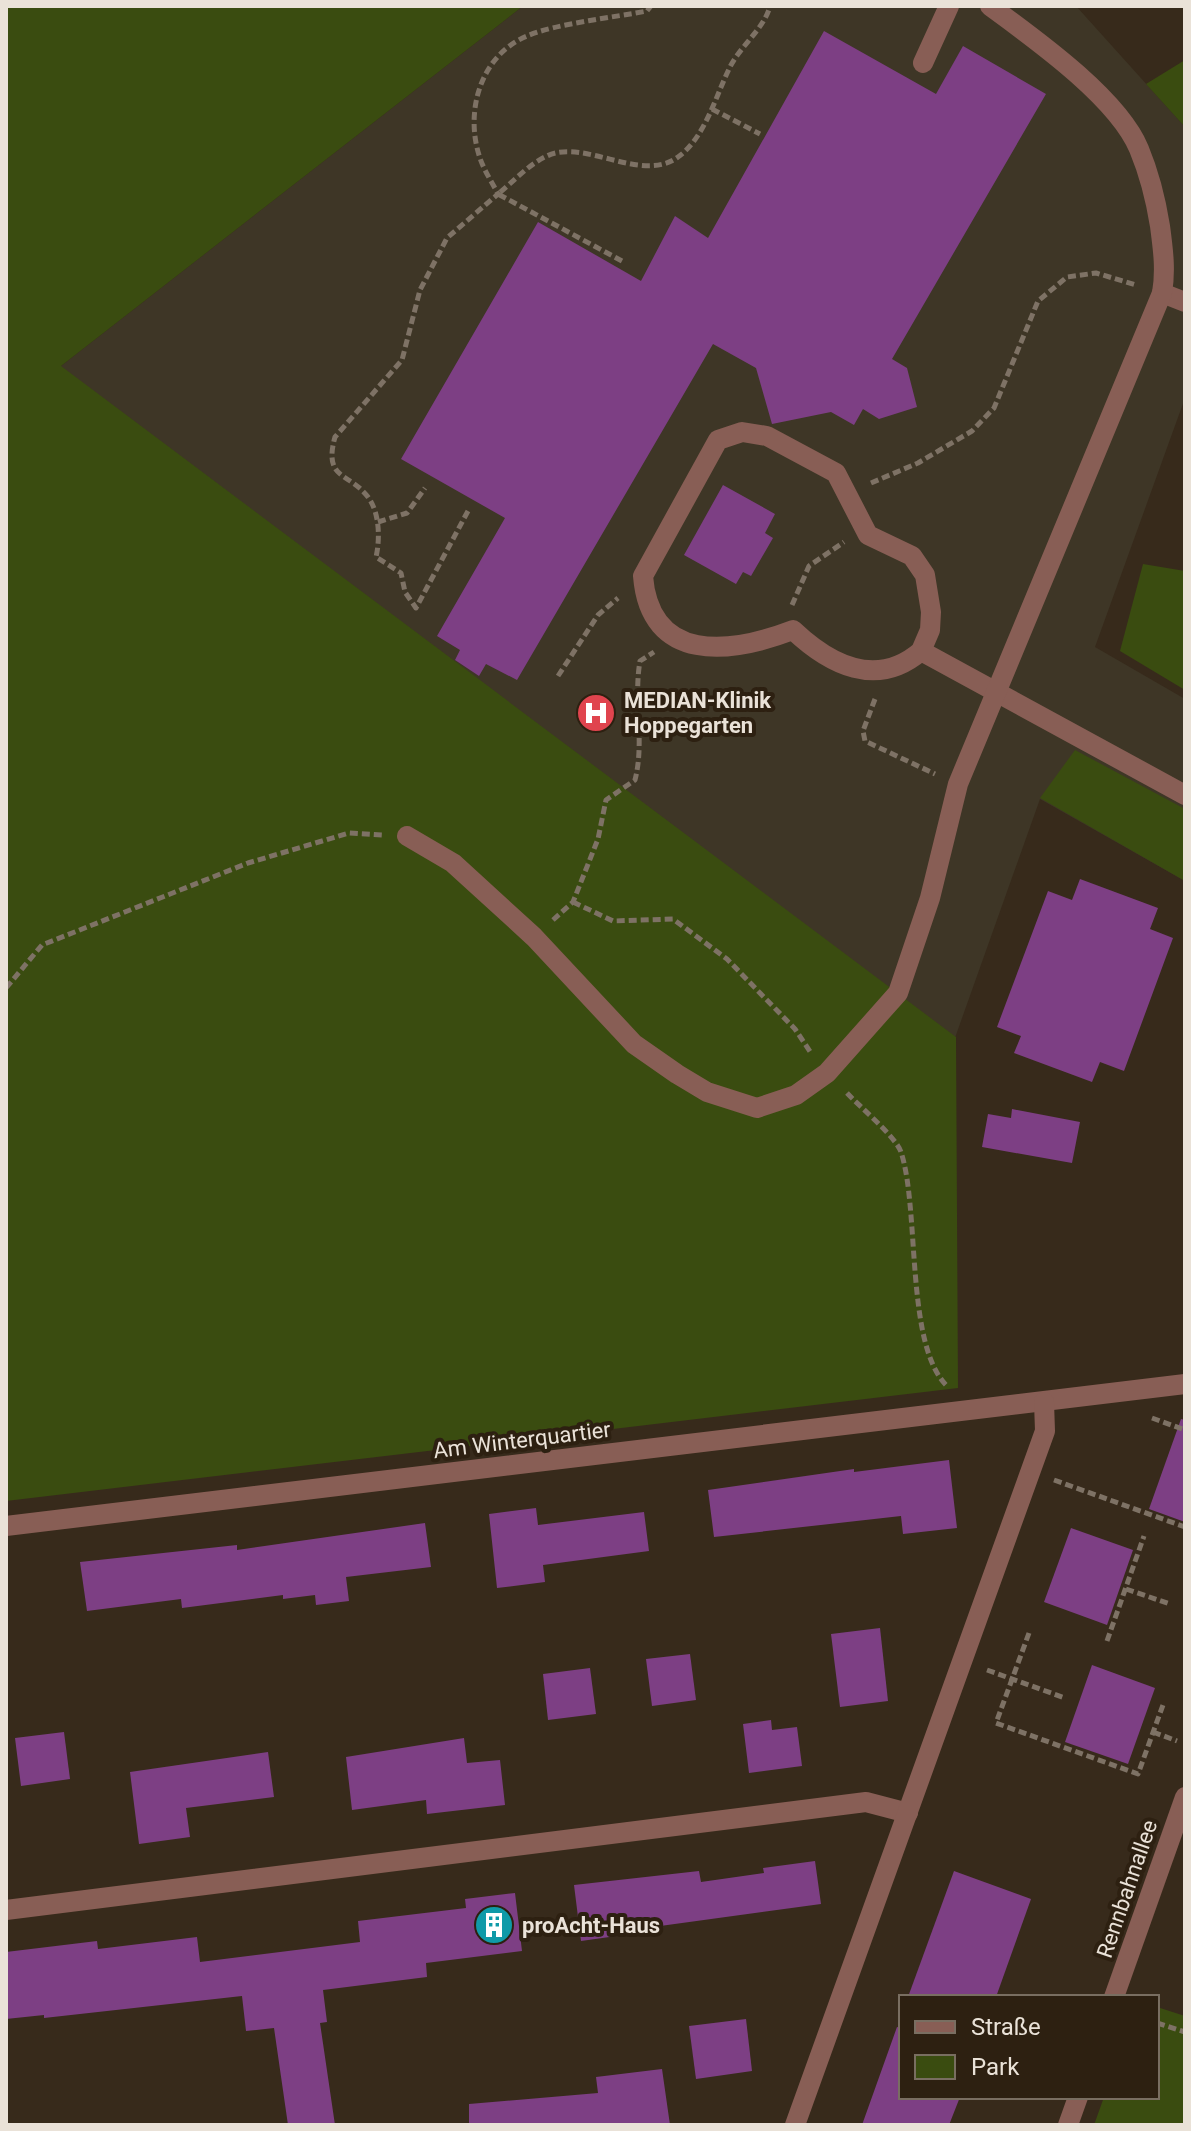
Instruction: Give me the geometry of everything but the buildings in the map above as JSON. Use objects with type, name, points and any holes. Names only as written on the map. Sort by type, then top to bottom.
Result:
[{"type":"street","points":[[923,63],[949,6]]},
{"type":"street","points":[[407,836],[453,863],[534,937],[634,1044],[707,1092],[757,1108],[796,1095],[827,1073],[898,993],[930,898],[958,784],[1162,293],[1166,272],[1157,206],[1139,147],[1112,111],[1051,51],[990,6]]},
{"type":"street","points":[[1162,293],[1185,302]]},
{"type":"street","points":[[742,432],[767,436],[836,473],[868,535],[912,556],[925,575],[930,621],[921,651],[903,667],[885,672],[845,665],[815,651],[793,630],[761,642],[725,648],[674,639],[655,622],[645,601],[643,576],[718,440],[742,432]]},
{"type":"street","points":[[921,651],[1185,795]]},
{"type":"street","name":"Am Winterquartier","points":[[6,1526],[1185,1384]]},
{"type":"street","points":[[795,2125],[1045,1431],[1044,1402]]},
{"type":"street","name":"Rennbahnallee","points":[[1115,1995],[1185,1797]]},
{"type":"street","points":[[6,1910],[866,1802],[908,1813]]},
{"type":"street","points":[[1068,2125],[1077,2099]]},
{"type":"path","points":[[622,261],[498,194],[479,156],[474,115],[481,83],[496,57],[527,36],[647,11],[651,6]]},
{"type":"path","points":[[468,511],[416,608],[405,592],[401,573],[376,557],[379,548],[378,522],[370,499],[336,471],[331,452],[335,437],[402,360],[420,290],[447,238],[548,155],[575,150],[605,161],[657,166],[678,158],[712,109],[730,66],[767,18],[770,6]]},
{"type":"path","points":[[712,109],[760,134]]},
{"type":"path","points":[[848,493],[918,463],[972,431],[994,408],[1038,301],[1067,277],[1096,273],[1162,293]]},
{"type":"path","points":[[378,522],[407,513],[425,488]]},
{"type":"path","points":[[793,630],[794,597],[809,566],[838,543],[868,535]]},
{"type":"path","points":[[558,676],[598,615],[643,576]]},
{"type":"path","points":[[534,937],[573,902],[598,839],[606,800],[635,780],[642,755],[637,681],[640,661],[674,639]]},
{"type":"path","points":[[885,672],[863,731],[865,741],[958,784]]},
{"type":"path","points":[[6,988],[42,945],[248,863],[349,833],[407,836]]},
{"type":"path","points":[[1031,1471],[1185,1527]]},
{"type":"path","points":[[1107,1641],[1144,1536]]},
{"type":"path","points":[[1126,1589],[1170,1604]]},
{"type":"path","points":[[1029,1633],[996,1723],[1138,1774],[1163,1705]]},
{"type":"path","points":[[963,1661],[1065,1698]]},
{"type":"path","points":[[1153,1732],[1177,1741]]},
{"type":"path","points":[[1159,2024],[1185,2032]]},
{"type":"shaded area","name":"MEDIAN-Klinik Hoppegarten","points":[[523,6],[1076,6],[1185,127],[1185,398],[1095,647],[1185,699],[1185,881],[1040,799],[825,1403],[6,652],[61,366]]},
{"type":"green space","points":[[6,6],[523,6],[61,366],[956,1037],[958,1388],[6,1501]]},
{"type":"green space","points":[[1185,60],[1185,127],[1146,84]]},
{"type":"green space","points":[[1143,564],[1185,571],[1185,690],[1120,651]]},
{"type":"green space","points":[[1075,750],[1185,809],[1185,881],[1040,798]]},
{"type":"green space","points":[[1159,2008],[1185,2016],[1185,2125],[1094,2125],[1103,2099],[1159,2099]]},
{"type":"place","name":"MEDIAN-Klinik Hoppegarten","points":[[596,713]]},
{"type":"place","name":"proAcht-Haus","points":[[494,1925]]}]
